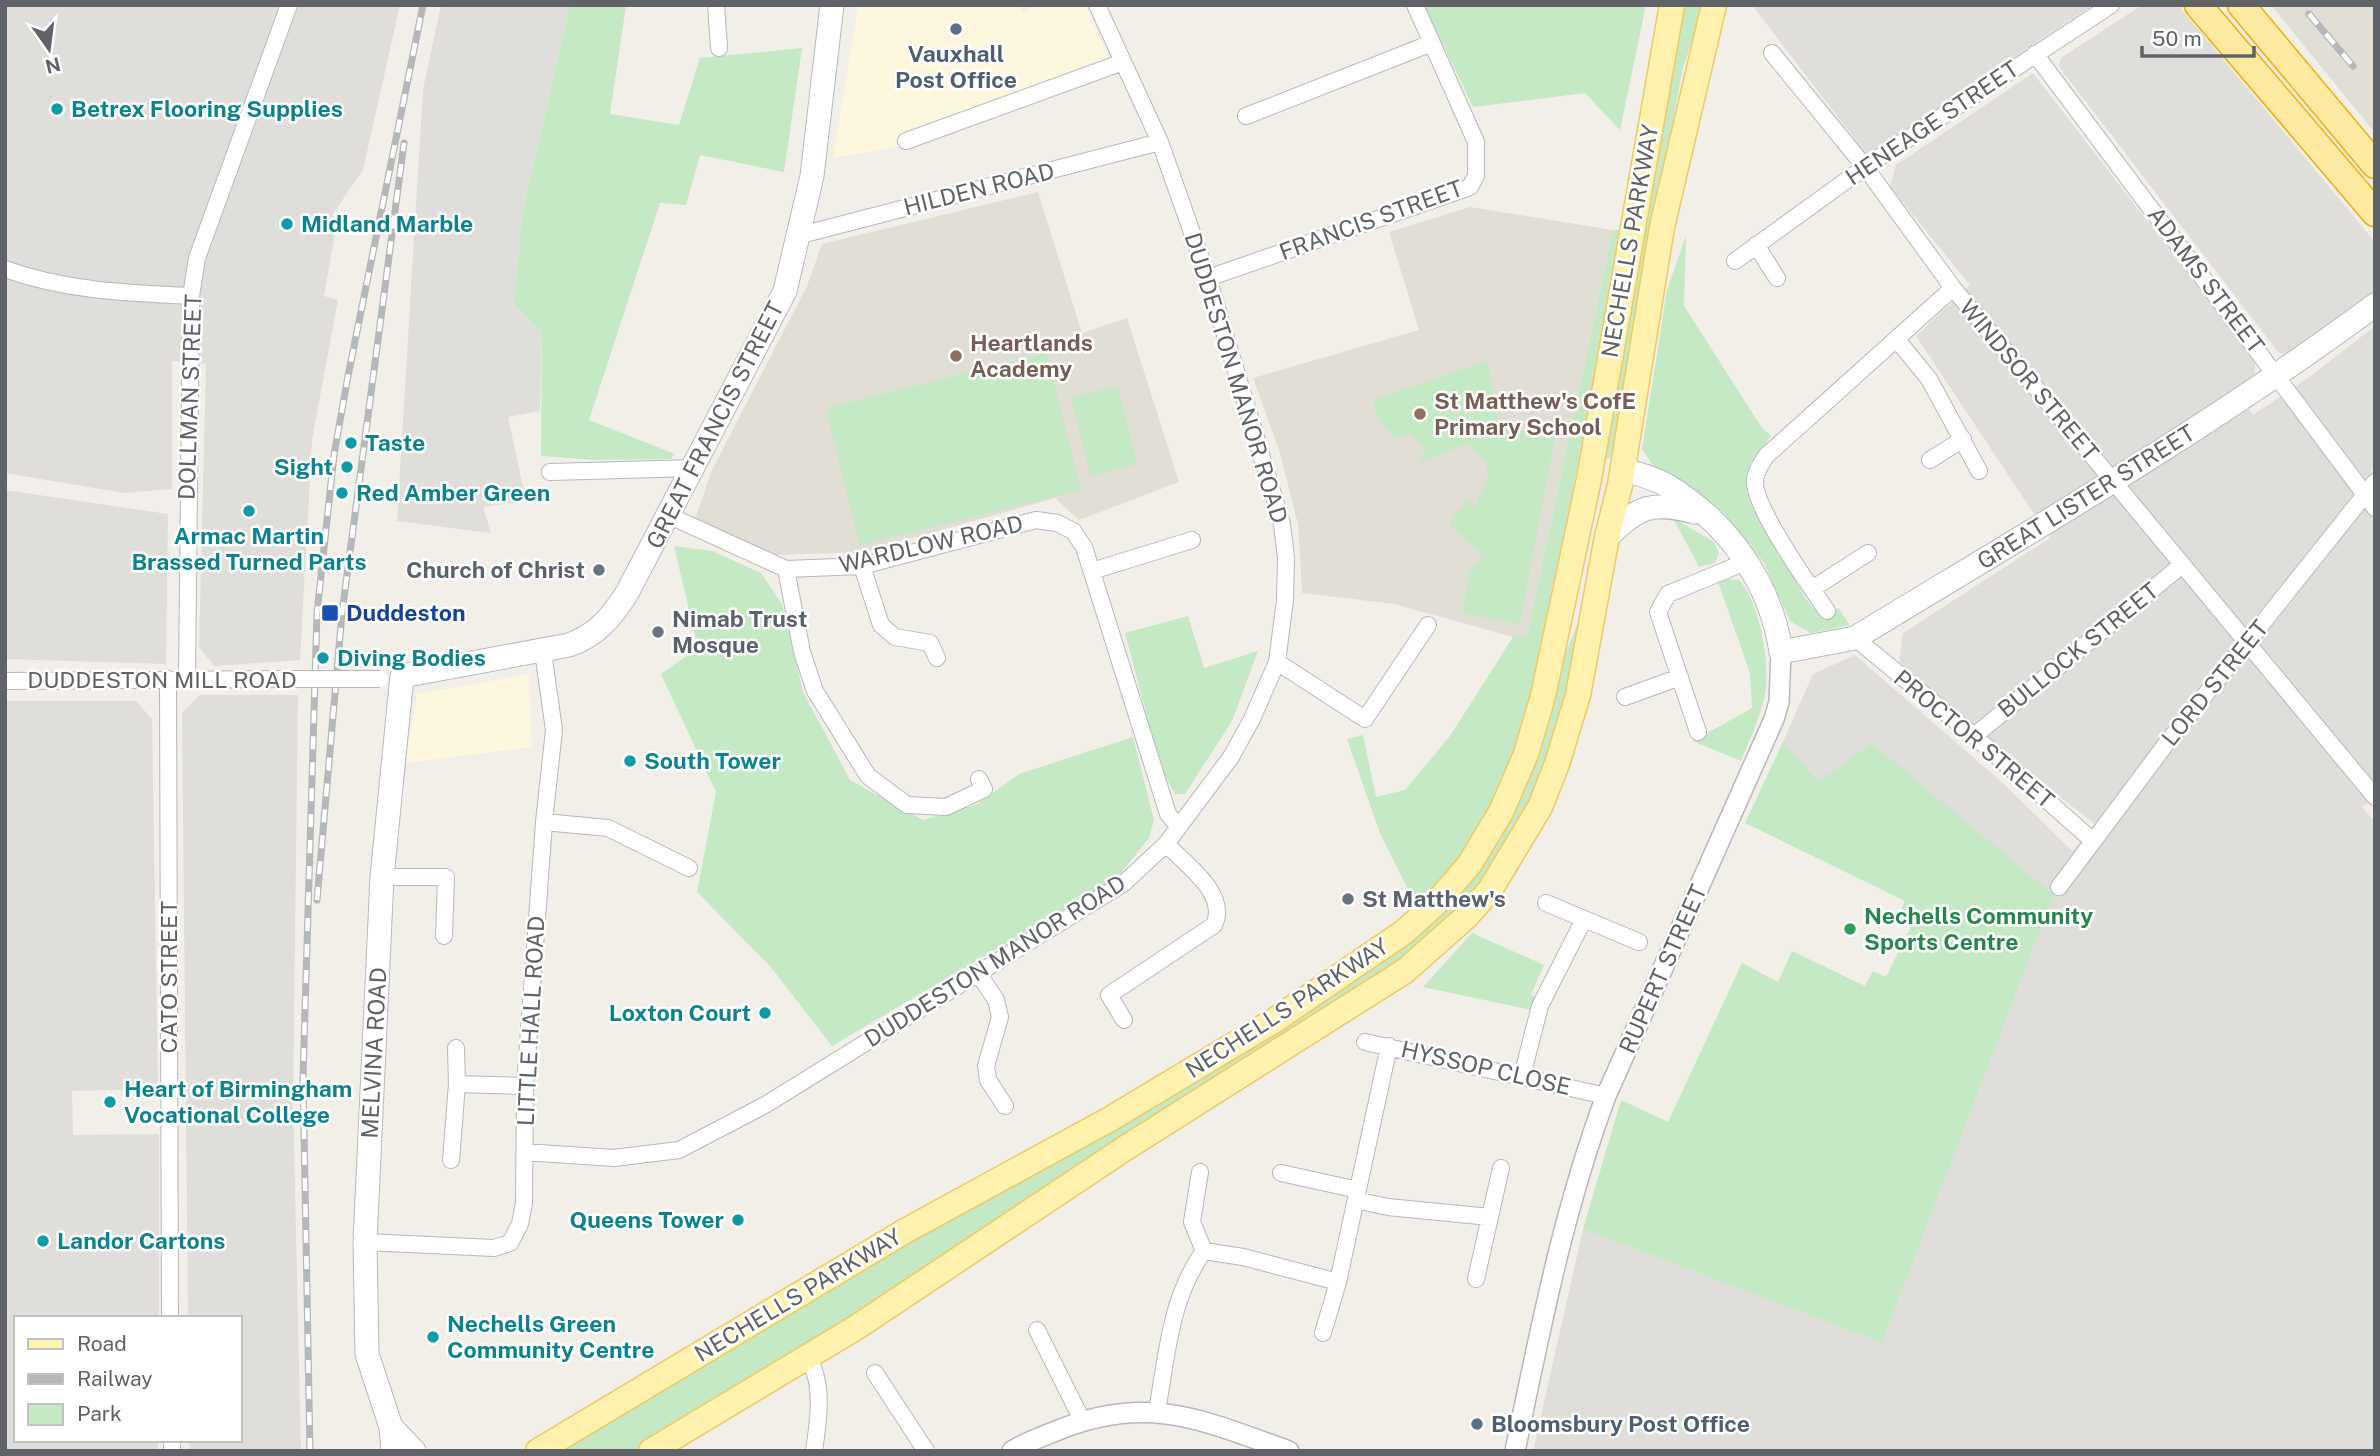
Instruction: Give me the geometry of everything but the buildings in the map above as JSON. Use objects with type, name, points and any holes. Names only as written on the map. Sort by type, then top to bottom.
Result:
[{"type":"highway","points":[[2198,5],[2375,213]]},
{"type":"highway","points":[[2241,5],[2375,165]]},
{"type":"main road","name":"GREAT FRANCIS STREET","points":[[391,678],[543,652],[588,638],[605,624],[627,593],[670,516],[785,291],[812,176],[832,5]]},
{"type":"main road","name":"NECHELLS PARKWAY","points":[[651,1451],[807,1358],[1405,971],[1466,917],[1490,890],[1520,845],[1557,764],[1578,695],[1607,537],[1609,479],[1672,5]]},
{"type":"main road","name":"NECHELLS PARKWAY","points":[[538,1451],[905,1231],[1110,1119],[1275,1020],[1371,956],[1436,903],[1469,865],[1500,813],[1526,754],[1546,683],[1571,627],[1585,582],[1662,227],[1714,5]]},
{"type":"main road","name":"GREAT LISTER STREET","points":[[1781,652],[1855,638],[2115,482],[2278,377],[2375,305]]},
{"type":"main road","name":"RUPERT STREET","points":[[1609,479],[1668,486],[1724,532],[1748,561],[1777,627],[1781,652]]},
{"type":"main road","points":[[1607,537],[1641,508],[1665,505],[1702,513]]},
{"type":"main road","name":"MELVINA ROAD","points":[[391,678],[365,1242],[367,1354],[391,1427],[393,1451]]},
{"type":"main road","name":"MELVINA ROAD","points":[[391,1427],[414,1451]]},
{"type":"street","name":"DOLLMAN STREET","points":[[187,679],[191,296],[197,258],[289,5]]},
{"type":"street","points":[[716,5],[719,48]]},
{"type":"street","name":"DUDDESTON MANOR ROAD","points":[[524,1152],[614,1158],[678,1150],[765,1105],[1124,883],[1166,844],[1231,757],[1277,662],[1285,600],[1283,524],[1208,278],[1160,142],[1097,5]]},
{"type":"street","name":"FRANCIS STREET","points":[[1208,278],[1470,187],[1476,176],[1476,142],[1415,5]]},
{"type":"street","name":"HENEAGE STREET","points":[[1735,261],[1865,167],[2111,5]]},
{"type":"street","points":[[1246,116],[1432,43]]},
{"type":"street","name":"WINDSOR STREET","points":[[1772,53],[1865,167],[1953,288],[2375,797]]},
{"type":"street","name":"ADAMS STREET","points":[[2035,54],[2278,377],[2371,495]]},
{"type":"street","points":[[906,141],[1124,62]]},
{"type":"street","name":"HILDEN ROAD","points":[[797,236],[1160,142]]},
{"type":"street","points":[[1756,245],[1777,278]]},
{"type":"street","points":[[5,269],[33,279],[88,291],[191,296]]},
{"type":"street","points":[[1827,611],[1791,559],[1758,495],[1756,476],[1766,456],[1898,341],[1953,288]]},
{"type":"street","points":[[1898,341],[1929,379],[1979,471]]},
{"type":"street","points":[[1930,460],[1963,439]]},
{"type":"street","points":[[550,472],[694,468]]},
{"type":"street","name":"LORD STREET","points":[[2059,887],[2247,645],[2371,495]]},
{"type":"street","name":"WARDLOW ROAD","points":[[670,516],[786,569],[862,566],[1035,520],[1057,523],[1073,531],[1084,547],[1093,571],[1168,814],[1178,826]]},
{"type":"street","points":[[1093,571],[1192,540]]},
{"type":"street","points":[[1174,546],[1180,562]]},
{"type":"street","points":[[1812,589],[1868,553]]},
{"type":"street","points":[[1698,732],[1658,612],[1668,594],[1748,561]]},
{"type":"street","name":"BULLOCK STREET","points":[[1974,736],[2182,565]]},
{"type":"street","points":[[862,566],[881,625],[895,637],[933,645]]},
{"type":"street","points":[[786,569],[802,652],[815,691],[868,776],[907,805],[946,807],[984,788]]},
{"type":"street","points":[[1277,662],[1365,719],[1428,625]]},
{"type":"street","name":"PROCTOR STREET","points":[[1855,638],[1974,736],[2093,841]]},
{"type":"street","name":"LITTLE HALL ROAD","points":[[365,1242],[494,1248],[510,1243],[520,1224],[523,1203],[525,1086],[544,822],[554,730],[543,652]]},
{"type":"street","name":"RUPERT STREET","points":[[1515,1451],[1557,1254],[1584,1156],[1606,1096],[1774,719],[1779,702],[1781,652]]},
{"type":"street","points":[[1625,697],[1680,677]]},
{"type":"street","name":"DUDDESTON MILL ROAD","points":[[5,681],[391,678]]},
{"type":"street","name":"CATO STREET","points":[[168,679],[170,1316]]},
{"type":"street","points":[[544,822],[608,828],[689,868]]},
{"type":"street","points":[[1124,1020],[1107,989],[1214,925],[1218,917],[1214,894],[1166,844]]},
{"type":"street","points":[[382,877],[446,877],[444,936]]},
{"type":"street","points":[[1546,903],[1639,942]]},
{"type":"street","points":[[1522,1076],[1540,1006],[1584,919]]},
{"type":"street","points":[[978,973],[996,1000],[1000,1017],[989,1047],[981,1084],[1004,1106]]},
{"type":"street","name":"HYSSOP CLOSE","points":[[1365,1042],[1606,1096]]},
{"type":"street","points":[[1323,1333],[1338,1282],[1389,1046]]},
{"type":"street","points":[[451,1160],[457,1084],[456,1048]]},
{"type":"street","points":[[457,1084],[525,1086]]},
{"type":"street","points":[[1476,1279],[1501,1168]]},
{"type":"street","points":[[1200,1172],[1192,1222],[1204,1251]]},
{"type":"street","points":[[1281,1173],[1388,1207],[1490,1217]]},
{"type":"street","points":[[1204,1251],[1243,1257],[1338,1282]]},
{"type":"street","points":[[1157,1411],[1176,1304],[1190,1270],[1204,1251]]},
{"type":"street","points":[[1037,1329],[1082,1420]]},
{"type":"street","points":[[807,1358],[812,1364],[817,1389],[814,1451]]},
{"type":"street","points":[[875,1373],[926,1451]]},
{"type":"street","points":[[1012,1451],[1082,1420],[1123,1411],[1157,1411],[1194,1418],[1289,1451]]},
{"type":"shaded area","points":[[5,5],[400,5],[363,170],[332,215],[337,222],[324,296],[338,300],[312,440],[300,660],[214,666],[199,647],[206,364],[172,361],[172,489],[124,493],[5,473]]},
{"type":"shaded area","points":[[441,5],[570,5],[524,206],[514,304],[542,332],[540,411],[508,417],[526,501],[483,507],[491,533],[397,521],[423,89]]},
{"type":"shaded area","points":[[858,5],[1018,5],[1023,13],[1037,5],[1085,5],[1112,65],[923,142],[833,158]]},
{"type":"shaded area","points":[[1752,5],[2093,5],[1867,155]]},
{"type":"shaded area","points":[[2142,5],[2178,5],[2375,242],[2375,295],[2291,354],[2279,353],[2059,67],[2061,58]]},
{"type":"shaded area","points":[[2271,5],[2375,5],[2375,133]]},
{"type":"shaded area","points":[[2033,73],[2256,362],[2253,381],[2236,392],[2253,415],[2312,375],[2375,326],[2375,465],[2371,470],[2375,473],[2375,798],[2362,807],[2375,822],[2375,1451],[1533,1451],[1583,1229],[1882,1343],[2054,895],[2038,884],[1819,782],[1783,742],[1813,674],[1855,655],[2004,784],[2072,851],[2095,824],[2020,766],[1899,663],[1903,633],[2050,538],[1916,336],[1970,285],[1890,187],[1896,165]]},
{"type":"shaded area","name":"Heartlands Academy","points":[[1038,192],[1082,333],[1127,318],[1179,482],[1079,520],[1055,498],[863,552],[776,555],[695,519],[712,470],[807,286],[822,244]]},
{"type":"shaded area","name":"St Matthew's CofE Primary School","points":[[1470,207],[1613,230],[1527,637],[1513,637],[1394,604],[1302,593],[1298,524],[1279,450],[1253,378],[1419,330],[1389,232]]},
{"type":"shaded area","points":[[5,490],[168,514],[166,664],[5,659]]},
{"type":"shaded area","points":[[529,674],[532,747],[405,763],[417,694]]},
{"type":"shaded area","points":[[199,695],[298,695],[293,1101],[301,1451],[189,1451],[189,1442],[242,1442],[242,1316],[188,1316],[182,713]]},
{"type":"shaded area","points":[[5,701],[136,701],[152,719],[158,1089],[72,1091],[73,1135],[159,1134],[159,1316],[14,1316],[14,1442],[158,1442],[158,1451],[5,1451]]},
{"type":"green space","points":[[570,5],[626,5],[610,114],[679,125],[700,58],[802,48],[784,172],[700,155],[686,205],[660,203],[589,420],[675,454],[670,459],[596,460],[541,456],[542,332],[514,304],[523,211]]},
{"type":"green space","points":[[1424,5],[1646,5],[1620,130],[1585,93],[1473,107]]},
{"type":"green space","points":[[1680,5],[1704,5],[1682,71],[1614,455],[1607,459],[1599,458]]},
{"type":"green space","points":[[1613,230],[1622,230],[1549,619],[1524,723],[1507,772],[1483,819],[1454,864],[1416,905],[1380,833],[1347,739],[1363,735],[1376,797],[1405,790],[1450,736],[1513,637],[1527,637]]},
{"type":"green space","points":[[1686,236],[1684,306],[1762,428],[1771,436],[1750,463],[1746,489],[1805,598],[1822,618],[1838,608],[1850,625],[1811,633],[1790,621],[1764,563],[1721,510],[1654,467],[1642,449],[1667,290]]},
{"type":"green space","points":[[1047,353],[1081,490],[860,545],[826,408]]},
{"type":"green space","points":[[1488,360],[1498,425],[1555,438],[1520,624],[1463,613],[1469,573],[1483,556],[1449,525],[1466,500],[1475,507],[1488,477],[1486,460],[1467,444],[1418,463],[1427,449],[1410,433],[1395,439],[1380,422],[1373,400]]},
{"type":"green space","points":[[1118,386],[1137,464],[1091,476],[1071,397]]},
{"type":"green space","points":[[1673,518],[1714,542],[1719,553],[1715,563],[1699,567]]},
{"type":"green space","points":[[674,546],[712,551],[761,573],[782,604],[803,692],[850,780],[923,820],[976,805],[1019,774],[1133,737],[1154,820],[1149,838],[1117,878],[832,1046],[770,966],[697,892],[716,792],[661,674],[698,648]]},
{"type":"green space","points":[[1739,580],[1753,603],[1765,654],[1766,686],[1762,707],[1741,761],[1693,741],[1752,708],[1750,673],[1718,582]]},
{"type":"green space","points":[[1188,616],[1204,668],[1258,651],[1232,721],[1185,794],[1175,794],[1161,769],[1125,633]]},
{"type":"green space","points":[[1580,618],[1559,730],[1545,775],[1475,896],[1427,941],[1367,985],[820,1338],[636,1451],[558,1451],[1447,904],[1555,678]]},
{"type":"green space","points":[[1783,742],[1819,782],[1871,743],[2054,895],[1882,1343],[1583,1229],[1621,1100],[1668,1122],[1742,963],[1778,982],[1792,951],[1865,986],[1873,971],[1886,977],[1913,923],[1898,916],[1905,901],[1745,823]]},
{"type":"green space","points":[[1472,933],[1544,965],[1531,995],[1538,998],[1532,1010],[1423,987]]},
{"type":"railway","points":[[310,1451],[303,1078],[317,613],[334,455],[423,5]]},
{"type":"railway","points":[[2309,14],[2353,66]]},
{"type":"railway","points":[[317,900],[342,613],[404,143]]},
{"type":"place","name":"Vauxhall Post Office","points":[[956,29]]},
{"type":"place","name":"Betrex Flooring Supplies","points":[[57,109]]},
{"type":"place","name":"Midland Marble","points":[[287,224]]},
{"type":"place","name":"Heartlands Academy","points":[[956,356]]},
{"type":"place","name":"St Matthew's CofE Primary School","points":[[1420,414]]},
{"type":"place","name":"Taste","points":[[351,443]]},
{"type":"place","name":"Sight","points":[[347,467]]},
{"type":"place","name":"Red Amber Green","points":[[342,493]]},
{"type":"place","name":"Armac Martin Brassed Turned Parts","points":[[249,511]]},
{"type":"place","name":"Church of Christ","points":[[599,570]]},
{"type":"place","name":"Duddeston","points":[[330,613]]},
{"type":"place","name":"Nimab Trust Mosque","points":[[658,632]]},
{"type":"place","name":"Diving Bodies","points":[[323,658]]},
{"type":"place","name":"South Tower","points":[[630,761]]},
{"type":"place","name":"St Matthew's","points":[[1348,899]]},
{"type":"place","name":"Nechells Community Sports Centre","points":[[1850,929]]},
{"type":"place","name":"Loxton Court","points":[[765,1013]]},
{"type":"place","name":"Heart of Birmingham Vocational College","points":[[110,1102]]},
{"type":"place","name":"Queens Tower","points":[[738,1220]]},
{"type":"place","name":"Landor Cartons","points":[[43,1241]]},
{"type":"place","name":"Nechells Green Community Centre","points":[[433,1337]]},
{"type":"place","name":"Bloomsbury Post Office","points":[[1477,1424]]}]
